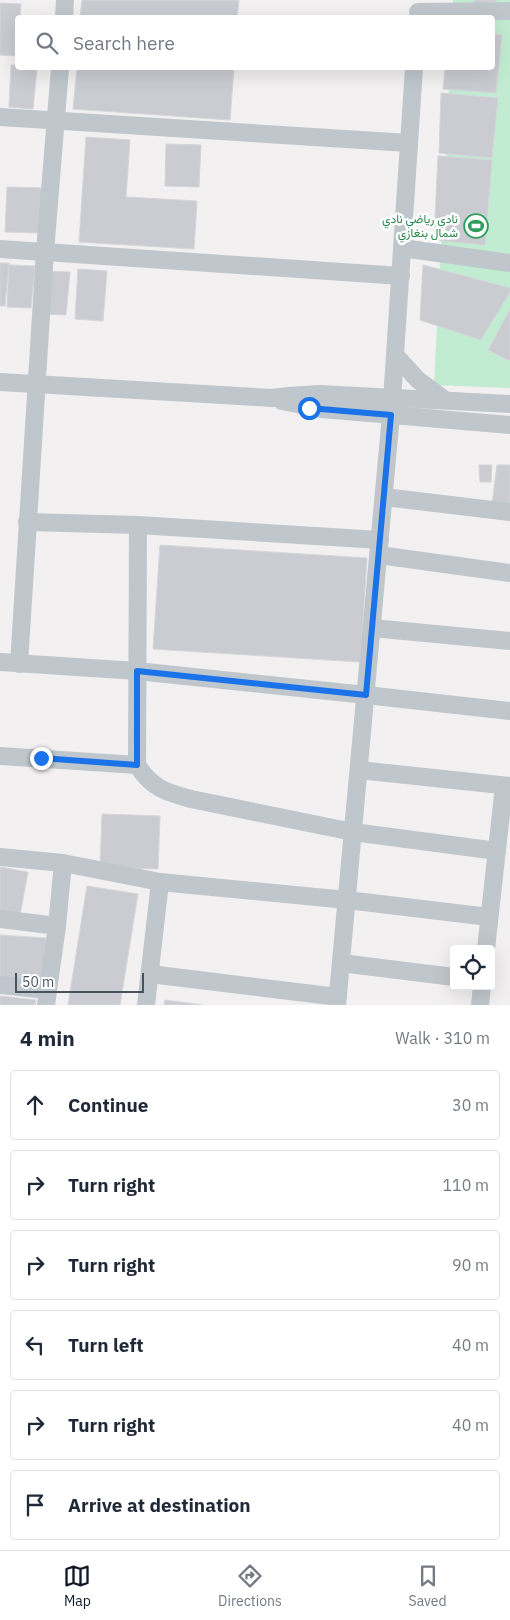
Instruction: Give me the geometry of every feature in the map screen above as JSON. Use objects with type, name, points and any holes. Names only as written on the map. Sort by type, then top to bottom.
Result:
[{"type":"street","points":[[64,15],[65,0]]},
{"type":"street","points":[[418,10],[510,11]]},
{"type":"street","points":[[20,664],[36,384],[60,70]]},
{"type":"street","points":[[150,974],[338,1001],[392,407],[414,70]]},
{"type":"street","points":[[0,117],[409,143]]},
{"type":"street","points":[[402,248],[510,260]]},
{"type":"street","points":[[0,249],[401,276]]},
{"type":"street","points":[[395,355],[418,380],[445,401]]},
{"type":"street","points":[[0,382],[272,398],[309,408],[392,407],[445,401],[510,404]]},
{"type":"street","points":[[392,407],[510,424]]},
{"type":"street","points":[[384,497],[510,512]]},
{"type":"street","points":[[27,522],[138,525],[379,547],[510,573]]},
{"type":"street","points":[[138,525],[137,765],[146,778],[159,788],[174,795],[226,807],[353,832],[497,851]]},
{"type":"street","points":[[372,628],[510,642]]},
{"type":"street","points":[[0,662],[137,671],[510,711]]},
{"type":"street","points":[[0,756],[137,765]]},
{"type":"street","points":[[359,770],[507,786],[497,851],[486,945]]},
{"type":"street","points":[[0,857],[63,863],[160,882],[347,900],[489,917]]},
{"type":"street","points":[[0,985],[46,998],[57,926],[63,863]]},
{"type":"street","points":[[146,1005],[160,882]]},
{"type":"street","points":[[0,919],[57,926]]},
{"type":"street","points":[[341,963],[450,977]]},
{"type":"street","points":[[480,1005],[482,990]]},
{"type":"green space","name":"نادي رياضي نادي شمال بنغازي","points":[[453,0],[510,0],[510,388],[434,385],[450,70],[495,70],[495,15],[452,15]]},
{"type":"building","points":[[82,0],[239,0],[237,15],[80,15]]},
{"type":"building","points":[[474,0],[496,0],[497,1],[474,4]]},
{"type":"building","points":[[0,3],[21,4],[20,15],[15,15],[15,56],[0,55]]},
{"type":"building","points":[[495,34],[502,35],[496,93],[443,89],[445,70],[495,70]]},
{"type":"building","points":[[11,65],[15,65],[15,70],[37,70],[33,109],[9,107]]},
{"type":"building","points":[[77,70],[234,70],[230,120],[73,109]]},
{"type":"building","points":[[441,93],[498,98],[492,158],[439,153]]},
{"type":"building","points":[[86,137],[130,140],[126,197],[197,201],[194,249],[79,242]]},
{"type":"building","points":[[166,144],[201,145],[199,187],[165,186]]},
{"type":"building","points":[[438,156],[492,160],[485,245],[434,240]]},
{"type":"building","points":[[7,187],[42,188],[41,233],[5,232]]},
{"type":"building","points":[[0,263],[9,263],[5,306],[0,306]]},
{"type":"building","points":[[9,265],[35,266],[31,308],[7,307]]},
{"type":"building","points":[[423,265],[510,288],[510,292],[481,340],[420,320]]},
{"type":"building","points":[[78,269],[107,271],[103,321],[75,319]]},
{"type":"building","points":[[44,271],[70,272],[66,315],[42,314]]},
{"type":"building","points":[[510,309],[510,361],[488,350]]},
{"type":"building","points":[[479,465],[492,465],[491,482],[480,482]]},
{"type":"building","points":[[497,465],[510,465],[510,505],[492,504]]},
{"type":"building","points":[[160,545],[367,558],[360,662],[153,649]]},
{"type":"building","points":[[102,814],[160,816],[158,869],[100,867]]},
{"type":"building","points":[[0,867],[28,872],[20,915],[0,911]]},
{"type":"building","points":[[87,886],[138,894],[120,1005],[68,1005]]},
{"type":"building","points":[[0,935],[46,938],[43,981],[0,978]]},
{"type":"building","points":[[0,996],[36,1000],[35,1005],[0,1005]]},
{"type":"building","points":[[165,1000],[203,1005],[164,1005]]},
{"type":"place","name":"نادي رياضي نادي شمال بنغازي","points":[[476,226]]},
{"type":"route","points":[[41,758],[137,765],[137,671],[366,695],[391,415],[309,408]]}]
